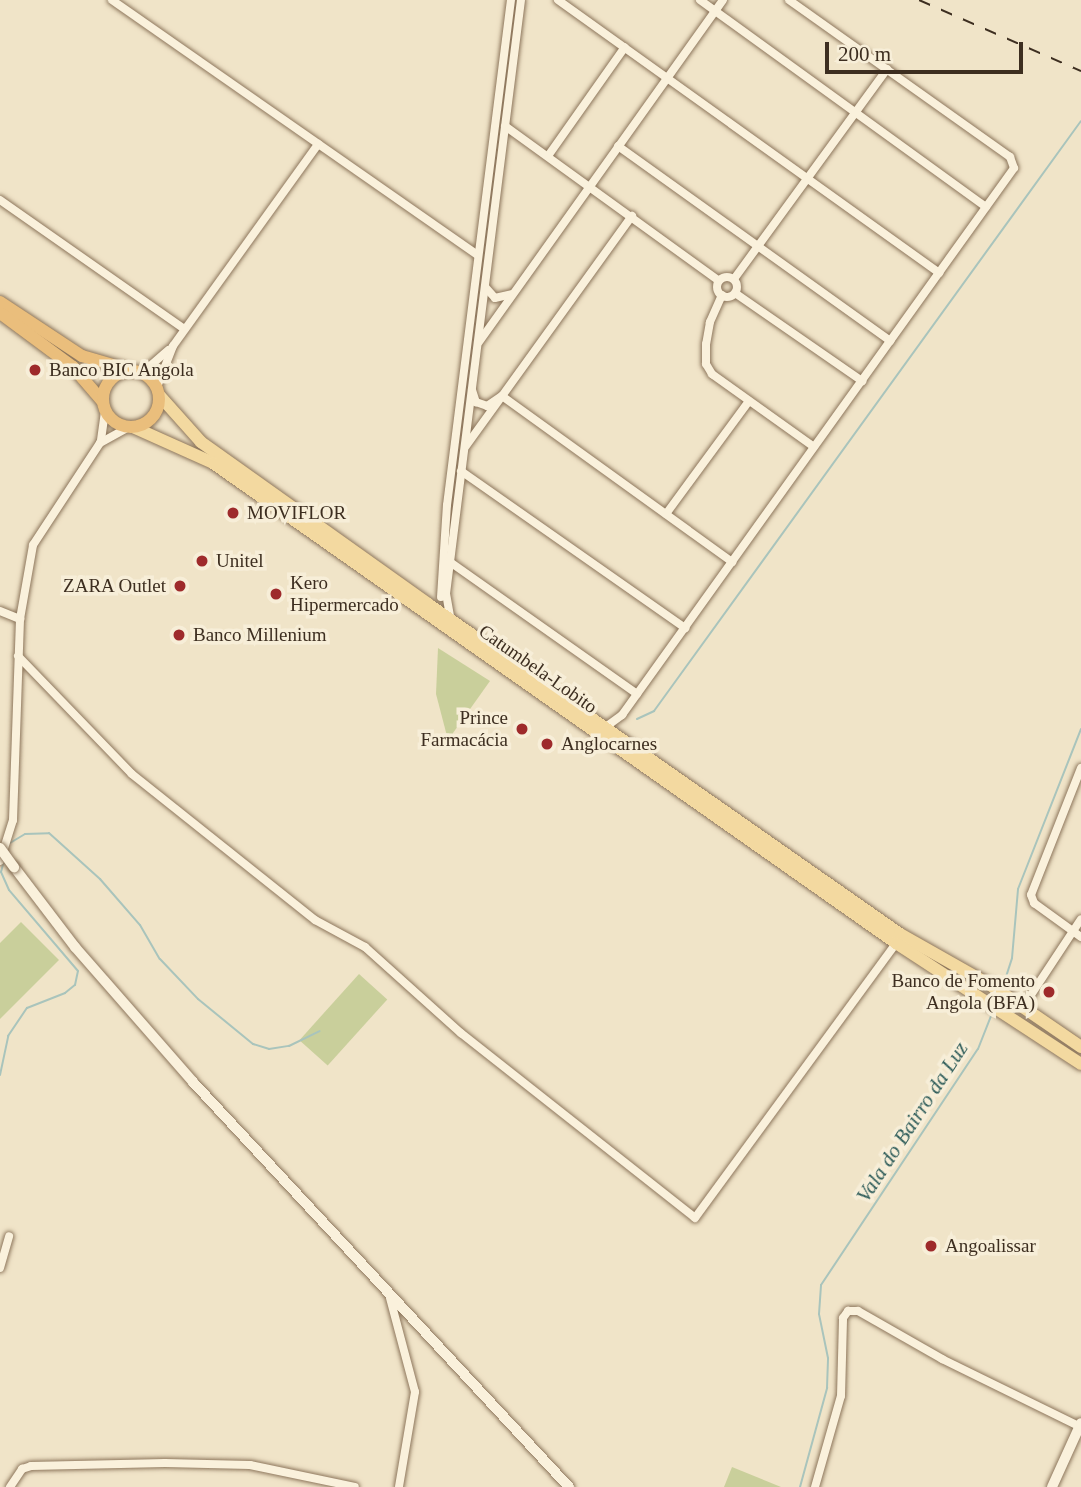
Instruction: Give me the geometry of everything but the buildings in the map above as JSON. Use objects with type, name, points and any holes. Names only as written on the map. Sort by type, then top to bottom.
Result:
[{"type":"highway","points":[[0,302],[82,356],[140,372],[158,391],[150,420],[131,427],[116,423],[73,368],[0,313]]},
{"type":"highway","points":[[104,406],[113,378],[140,372]]},
{"type":"main road","name":"Catumbela-Lobito","points":[[158,391],[201,442],[436,601],[450,616],[900,934],[992,986],[1081,1047]]},
{"type":"main road","name":"Catumbela-Lobito","points":[[131,427],[212,463],[895,943],[985,998],[1081,1065]]},
{"type":"street","points":[[112,0],[477,255]]},
{"type":"street","points":[[436,601],[477,255],[511,0]]},
{"type":"street","points":[[450,616],[447,589],[450,562],[521,0]]},
{"type":"street","points":[[558,0],[939,273]]},
{"type":"street","points":[[700,0],[856,110],[986,207]]},
{"type":"street","points":[[477,344],[723,0]]},
{"type":"street","points":[[607,726],[622,715],[637,695],[1014,168],[1010,157],[789,0]]},
{"type":"street","points":[[548,156],[625,47]]},
{"type":"street","points":[[735,293],[734,279],[756,245],[887,69]]},
{"type":"street","points":[[505,126],[719,281],[722,295],[710,322],[706,364],[712,374],[814,447]]},
{"type":"street","points":[[158,391],[173,346],[317,144]]},
{"type":"street","points":[[618,146],[890,341]]},
{"type":"street","points":[[0,200],[184,329]]},
{"type":"street","points":[[464,449],[632,216]]},
{"type":"street","points":[[719,281],[734,279]]},
{"type":"street","points":[[485,284],[495,298],[514,292]]},
{"type":"street","points":[[722,295],[735,293],[862,381]]},
{"type":"street","points":[[140,372],[173,346]]},
{"type":"street","points":[[472,387],[480,404],[493,405],[502,396]]},
{"type":"street","points":[[502,396],[732,562]]},
{"type":"street","points":[[666,514],[749,401]]},
{"type":"street","points":[[100,443],[104,406]]},
{"type":"street","points":[[0,861],[13,820],[20,620],[38,533],[100,443],[131,427]]},
{"type":"street","points":[[461,471],[685,628]]},
{"type":"street","points":[[450,562],[637,695]]},
{"type":"street","points":[[436,601],[447,589]]},
{"type":"street","points":[[0,611],[20,620]]},
{"type":"street","points":[[18,656],[132,774],[315,920],[365,947],[461,1033],[695,1218],[895,943]]},
{"type":"street","points":[[620,735],[622,715]]},
{"type":"street","points":[[1081,768],[1031,892],[1034,903],[1081,937]]},
{"type":"street","points":[[0,848],[75,947],[193,1082],[334,1229],[390,1297],[569,1487]]},
{"type":"street","points":[[1023,1007],[1081,919]]},
{"type":"street","points":[[0,1268],[9,1236]]},
{"type":"street","points":[[390,1297],[415,1392],[400,1487]]},
{"type":"street","points":[[815,1487],[841,1396],[843,1318],[848,1311],[858,1311],[942,1359],[1080,1424],[1052,1487]]},
{"type":"street","points":[[10,1487],[22,1469],[31,1466],[164,1463],[250,1465],[355,1487]]},
{"type":"green space","points":[[438,648],[490,681],[448,740],[436,694]]},
{"type":"green space","points":[[21,922],[59,960],[0,1019],[0,943]]},
{"type":"green space","points":[[359,974],[387,999],[328,1066],[299,1040]]},
{"type":"green space","points":[[732,1467],[781,1487],[724,1487]]},
{"type":"waterway","points":[[637,719],[654,711],[1081,121]]},
{"type":"waterway","name":"Vala do Bairro da Luz","points":[[1003,986],[1012,958],[1018,889],[1081,729]]},
{"type":"waterway","points":[[10,843],[25,834],[49,833],[100,879],[140,925],[160,959],[198,999],[253,1044],[269,1049],[289,1046],[320,1031]]},
{"type":"waterway","points":[[0,1075],[8,1036],[27,1008],[65,993],[75,985],[78,971],[9,890],[1,872],[4,861]]},
{"type":"waterway","name":"Vala do Bairro da Luz","points":[[800,1487],[827,1388],[828,1358],[819,1314],[821,1285],[978,1049],[993,1011]]},
{"type":"railway","points":[[919,0],[1081,71]]},
{"type":"place","name":"Banco BIC Angola","points":[[35,370]]},
{"type":"place","name":"MOVIFLOR","points":[[233,513]]},
{"type":"place","name":"Unitel","points":[[202,561]]},
{"type":"place","name":"ZARA Outlet","points":[[180,586]]},
{"type":"place","name":"Kero Hipermercado","points":[[276,594]]},
{"type":"place","name":"Banco Millenium","points":[[179,635]]},
{"type":"place","name":"Prince Farmacácia","points":[[522,729]]},
{"type":"place","name":"Anglocarnes","points":[[547,744]]},
{"type":"place","name":"Banco de Fomento Angola (BFA)","points":[[1049,992]]},
{"type":"place","name":"Angoalissar","points":[[931,1246]]}]
